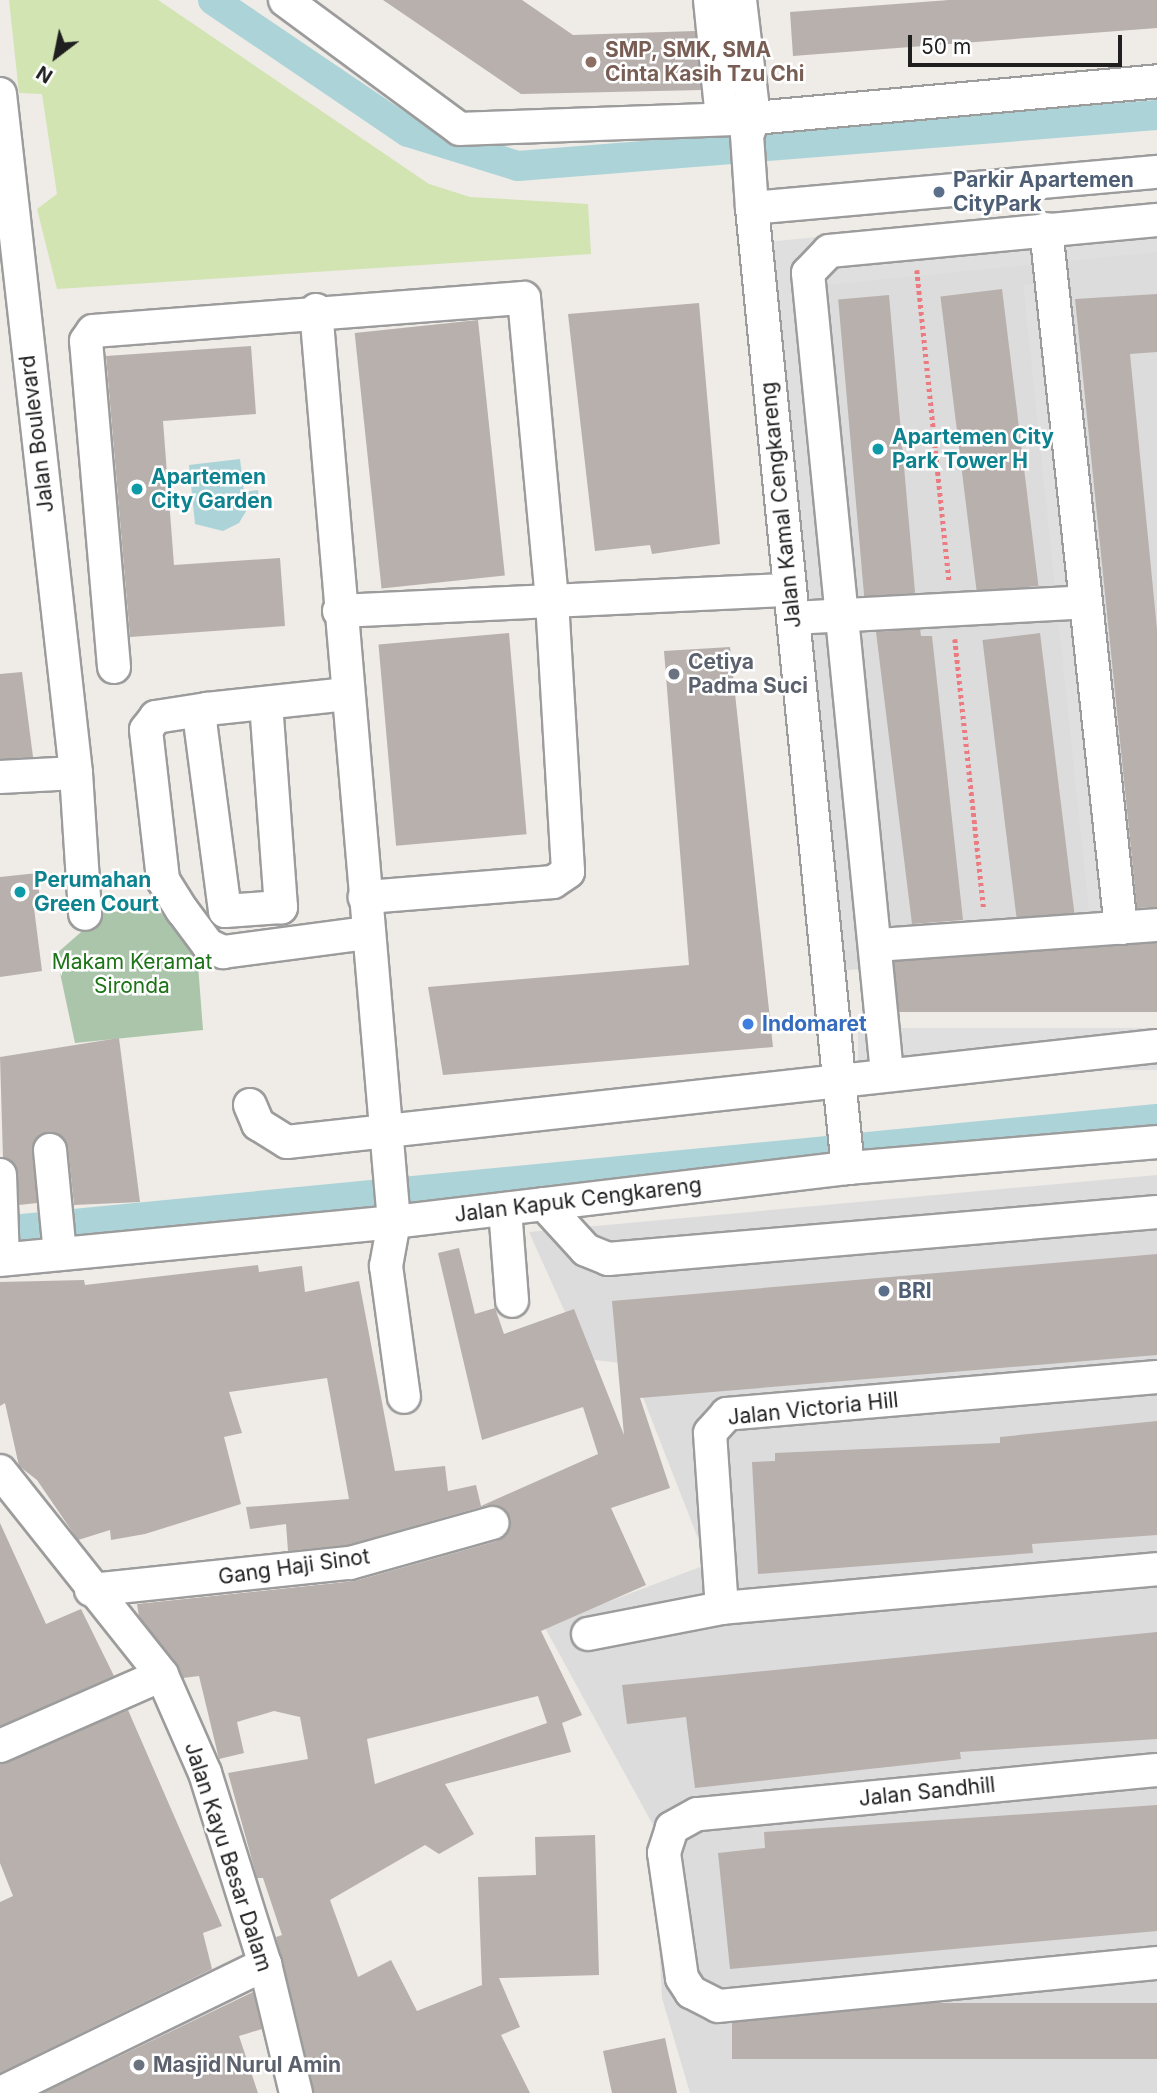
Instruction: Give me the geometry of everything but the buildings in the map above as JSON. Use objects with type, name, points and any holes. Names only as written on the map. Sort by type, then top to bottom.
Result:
[{"type":"street","points":[[285,0],[454,128],[743,128],[1157,81]]},
{"type":"street","points":[[710,0],[743,128]]},
{"type":"street","points":[[740,0],[743,128]]},
{"type":"street","name":"Jalan Boulevard","points":[[0,94],[9,270],[76,773],[85,914]]},
{"type":"street","name":"Jalan Kamal Cengkareng","points":[[743,128],[848,1164]]},
{"type":"street","points":[[751,197],[1157,172]]},
{"type":"street","points":[[887,1073],[878,946],[808,282],[811,263],[829,251],[1157,220]]},
{"type":"street","points":[[1046,229],[1121,928]]},
{"type":"street","points":[[114,667],[86,341],[102,326],[524,298],[552,601],[568,872],[553,882],[365,897]]},
{"type":"street","points":[[316,310],[339,611],[393,1218],[386,1266],[404,1398]]},
{"type":"street","points":[[339,611],[552,601],[791,604],[845,616],[1086,602]]},
{"type":"street","points":[[347,694],[156,716],[146,730],[163,880],[208,945],[223,952],[368,933]]},
{"type":"street","points":[[207,709],[201,722],[222,901],[226,911],[250,912],[281,907],[283,895],[265,703]]},
{"type":"street","points":[[0,777],[76,773]]},
{"type":"street","points":[[878,946],[1157,925]]},
{"type":"street","points":[[250,1105],[258,1124],[288,1142],[385,1150],[887,1073],[1157,1046]]},
{"type":"street","name":"Jalan Kapuk Cengkareng","points":[[3,1256],[505,1209],[848,1164],[1157,1142]]},
{"type":"street","points":[[50,1150],[59,1213],[60,1250]]},
{"type":"street","points":[[0,1175],[4,1211],[3,1256]]},
{"type":"street","points":[[544,1204],[586,1250],[608,1259],[1157,1212]]},
{"type":"street","points":[[505,1209],[512,1301]]},
{"type":"street","name":"Jalan Victoria Hill","points":[[722,1608],[709,1433],[727,1414],[1157,1377]]},
{"type":"street","name":"Jalan Kayu Besar Dalam","points":[[0,1471],[91,1590],[162,1675],[205,1773],[265,1964],[296,2093]]},
{"type":"street","name":"Gang Haji Sinot","points":[[91,1590],[350,1563],[492,1523]]},
{"type":"street","points":[[588,1634],[722,1608],[1157,1569]]},
{"type":"street","points":[[0,1746],[162,1675]]},
{"type":"street","name":"Jalan Sandhill","points":[[1157,1770],[697,1814],[672,1828],[664,1853],[682,1978],[691,1992],[718,2006],[1157,1963]]},
{"type":"street","points":[[1,2093],[177,2001],[265,1964]]},
{"type":"shaded area","points":[[1157,202],[1157,252],[816,286],[888,947],[844,952],[768,242]]},
{"type":"shaded area","points":[[1157,226],[1157,940],[829,972],[756,267]]},
{"type":"shaded area","points":[[1062,281],[1128,907],[1089,911],[1023,285]]},
{"type":"shaded area","points":[[858,1028],[1157,1028],[1157,1070],[858,1070]]},
{"type":"shaded area","points":[[1157,1175],[1157,2093],[690,2093],[662,1998],[653,1825],[544,1626],[708,1564],[630,1364],[586,1359],[529,1232]]},
{"type":"green space","points":[[9,0],[158,0],[429,184],[470,197],[588,204],[591,254],[57,289],[37,209],[57,194],[42,94],[19,93]]},
{"type":"green space","name":"Makam Keramat Sironda","points":[[158,910],[197,952],[203,1030],[75,1043],[56,954],[104,912]]},
{"type":"water","points":[[240,459],[244,492],[258,490],[260,507],[248,508],[239,523],[223,531],[195,524],[189,465]]},
{"type":"waterway","points":[[213,0],[408,132],[518,166],[1157,115]]},
{"type":"waterway","points":[[0,1231],[1157,1119]]},
{"type":"place","name":"SMP, SMK, SMA Cinta Kasih Tzu Chi","points":[[591,62]]},
{"type":"place","name":"Parkir Apartemen CityPark","points":[[939,192]]},
{"type":"place","name":"Apartemen City Park Tower H","points":[[878,449]]},
{"type":"place","name":"Apartemen City Garden","points":[[137,489]]},
{"type":"place","name":"Cetiya Padma Suci","points":[[674,674]]},
{"type":"place","name":"Perumahan Green Court","points":[[20,892]]},
{"type":"place","name":"Indomaret","points":[[748,1024]]},
{"type":"place","name":"BRI","points":[[884,1291]]},
{"type":"place","name":"Masjid Nurul Amin","points":[[139,2065]]}]
